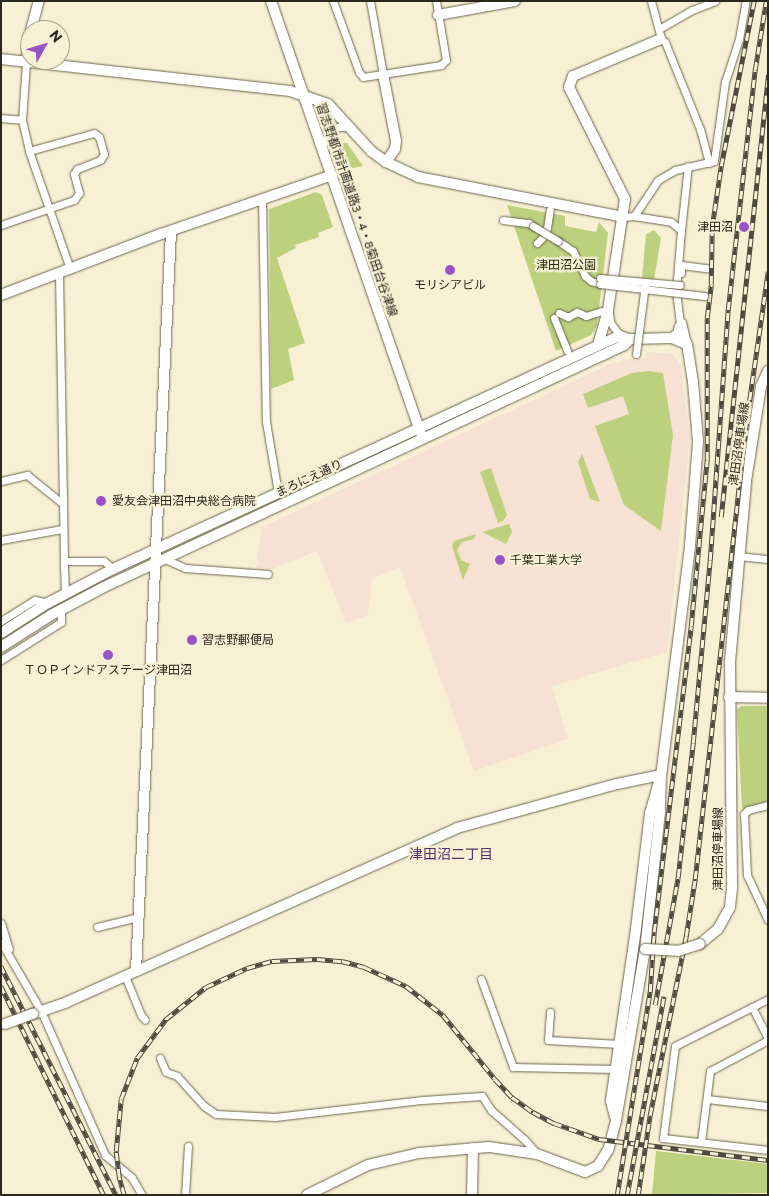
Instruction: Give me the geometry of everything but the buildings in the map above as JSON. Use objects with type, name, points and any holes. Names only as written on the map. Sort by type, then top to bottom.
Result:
[{"type":"street","points":[[34,20],[39,1]]},
{"type":"street","name":"習志野都市計画道路3・4・8菊田台谷津線","points":[[271,1],[422,438]]},
{"type":"street","points":[[333,1],[359,72],[364,77],[440,65],[446,60],[436,1]]},
{"type":"street","points":[[370,1],[396,141],[395,149],[386,162]]},
{"type":"street","points":[[438,15],[515,1]]},
{"type":"street","points":[[651,1],[661,39],[665,42],[700,129],[710,163]]},
{"type":"street","points":[[658,28],[692,10],[715,1]]},
{"type":"street","points":[[598,345],[629,216],[658,180],[675,170],[710,163],[714,160],[725,82],[738,39],[746,1]]},
{"type":"street","points":[[629,216],[625,199],[569,88],[573,76],[661,39]]},
{"type":"street","points":[[1,59],[20,61]]},
{"type":"street","points":[[70,66],[290,91],[328,104],[371,151],[386,162],[410,174],[435,182],[671,222],[681,230]]},
{"type":"street","points":[[25,70],[22,120],[29,151],[70,269]]},
{"type":"street","points":[[1,118],[22,120]]},
{"type":"street","points":[[322,146],[330,131],[338,127],[350,127]]},
{"type":"street","points":[[1,226],[74,200],[79,193],[74,174],[78,169],[100,160],[104,154],[99,137],[94,133],[29,151]]},
{"type":"street","points":[[672,338],[678,334],[680,326],[676,291],[688,166]]},
{"type":"street","points":[[1,295],[171,231],[332,175]]},
{"type":"street","points":[[262,199],[266,422],[278,492]]},
{"type":"street","points":[[537,243],[546,234],[550,210]]},
{"type":"street","points":[[503,220],[522,222],[533,226],[573,251],[585,276],[591,281],[680,289],[704,296]]},
{"type":"street","points":[[136,971],[160,561],[156,550],[171,231]]},
{"type":"street","points":[[680,289],[682,265],[707,268]]},
{"type":"street","points":[[59,273],[62,529],[65,594]]},
{"type":"street","points":[[637,354],[645,285]]},
{"type":"street","points":[[307,1195],[368,1165],[419,1153],[489,1147],[536,1154],[585,1172],[598,1166],[608,1150],[616,1121],[645,949],[660,812],[661,775],[690,547],[698,442],[693,382],[678,304]]},
{"type":"street","points":[[567,350],[557,315],[568,317],[577,312],[586,316],[605,311]]},
{"type":"street","points":[[605,311],[618,333],[637,343]]},
{"type":"street","name":"まろにえ通り","points":[[1,633],[45,605],[113,569],[418,426],[617,337],[637,343]]},
{"type":"street","points":[[672,338],[687,344]]},
{"type":"street","name":"まろにえ通り","points":[[1,647],[61,610],[160,561],[422,438],[624,345],[672,338]]},
{"type":"street","name":"津田沼停車場線","points":[[645,949],[665,951],[690,948],[710,938],[725,919],[730,907],[732,888],[729,697],[738,556],[755,421],[761,386],[768,371]]},
{"type":"street","points":[[1,481],[27,475],[62,503]]},
{"type":"street","points":[[1,540],[62,529]]},
{"type":"street","points":[[738,556],[768,559]]},
{"type":"street","points":[[64,561],[104,561],[113,569]]},
{"type":"street","points":[[160,561],[185,568],[268,574]]},
{"type":"street","points":[[1,621],[35,600],[45,605]]},
{"type":"street","points":[[1,660],[62,622],[61,610]]},
{"type":"street","points":[[729,697],[768,698]]},
{"type":"street","points":[[3,1024],[37,1013],[125,976],[457,828],[617,784],[661,775]]},
{"type":"street","points":[[616,1121],[611,1101],[650,813],[661,775]]},
{"type":"street","points":[[768,805],[748,810],[744,814],[747,875],[768,920]]},
{"type":"street","points":[[97,927],[138,918]]},
{"type":"street","points":[[1,922],[10,954],[105,1155],[132,1178],[142,1195]]},
{"type":"street","points":[[1,942],[10,954]]},
{"type":"street","points":[[125,976],[141,1015],[146,1020]]},
{"type":"street","points":[[481,980],[513,1067],[616,1069]]},
{"type":"street","points":[[768,999],[675,1046],[663,1138],[768,1150]]},
{"type":"street","points":[[702,1142],[710,1071],[768,1039],[752,1007]]},
{"type":"street","points":[[550,1012],[548,1040],[619,1044]]},
{"type":"street","points":[[160,1058],[166,1072],[177,1076],[204,1106],[216,1114],[275,1117],[432,1099],[482,1096],[492,1110],[525,1140],[536,1154]]},
{"type":"street","points":[[707,1099],[768,1106]]},
{"type":"street","points":[[185,1195],[188,1146]]},
{"type":"street","points":[[472,1195],[473,1148]]},
{"type":"shaded area","name":"千葉工業大学","points":[[647,352],[673,354],[681,366],[690,438],[667,652],[552,686],[568,739],[474,771],[400,567],[372,578],[368,615],[346,623],[317,551],[273,569],[256,568],[262,527],[615,362],[646,358]]},
{"type":"green space","points":[[347,143],[363,166],[349,167],[341,145]]},
{"type":"green space","points":[[316,192],[322,195],[333,227],[318,233],[319,237],[295,245],[296,248],[277,258],[305,343],[288,349],[294,380],[271,389],[269,209]]},
{"type":"green space","name":"津田沼公園","points":[[507,205],[565,216],[565,226],[596,232],[599,222],[608,233],[597,326],[591,335],[556,351]]},
{"type":"green space","points":[[654,230],[661,238],[654,280],[642,278],[646,234]]},
{"type":"green space","points":[[649,371],[663,373],[673,435],[661,531],[624,505],[595,426],[629,414],[623,396],[588,408],[583,394],[632,373]]},
{"type":"green space","points":[[582,454],[600,502],[590,499],[578,462]]},
{"type":"green space","points":[[491,468],[507,515],[503,521],[498,523],[480,472]]},
{"type":"green space","points":[[509,524],[512,532],[506,544],[482,532]]},
{"type":"green space","points":[[476,534],[474,539],[462,542],[457,550],[461,560],[470,564],[463,580],[452,546],[454,541]]},
{"type":"green space","points":[[741,706],[768,706],[768,801],[742,809],[737,710]]},
{"type":"green space","points":[[656,1151],[768,1164],[768,1193],[652,1195]]},
{"type":"railway","points":[[617,1195],[650,992],[654,932],[691,626],[707,460],[707,318],[711,284],[712,227],[721,166],[754,1]]},
{"type":"railway","points":[[655,1005],[678,877],[693,743],[710,560],[728,310],[755,70],[766,1]]},
{"type":"railway","points":[[721,517],[768,74]]},
{"type":"railway","points":[[638,1195],[650,1115],[686,936],[695,879],[745,431],[768,272]]},
{"type":"railway","points":[[124,1195],[119,1177],[116,1151],[121,1099],[137,1058],[166,1019],[206,987],[247,968],[272,961],[317,959],[342,961],[364,967],[406,986],[443,1015],[512,1097],[533,1112],[554,1123],[599,1139],[768,1160]]},
{"type":"railway","points":[[1,966],[116,1195]]},
{"type":"railway","points":[[1,986],[104,1195]]},
{"type":"railway","points":[[627,1195],[664,996]]},
{"type":"place","name":"津田沼","points":[[744,227]]},
{"type":"place","name":"モリシアビル","points":[[450,270]]},
{"type":"place","name":"愛友会津田沼中央総合病院","points":[[101,501]]},
{"type":"place","name":"千葉工業大学","points":[[500,560]]},
{"type":"place","name":"習志野郵便局","points":[[192,640]]},
{"type":"place","name":"ＴＯＰインドアステージ津田沼","points":[[108,655]]},
{"type":"district","name":"津田沼二丁目","points":[[451,854]]}]
